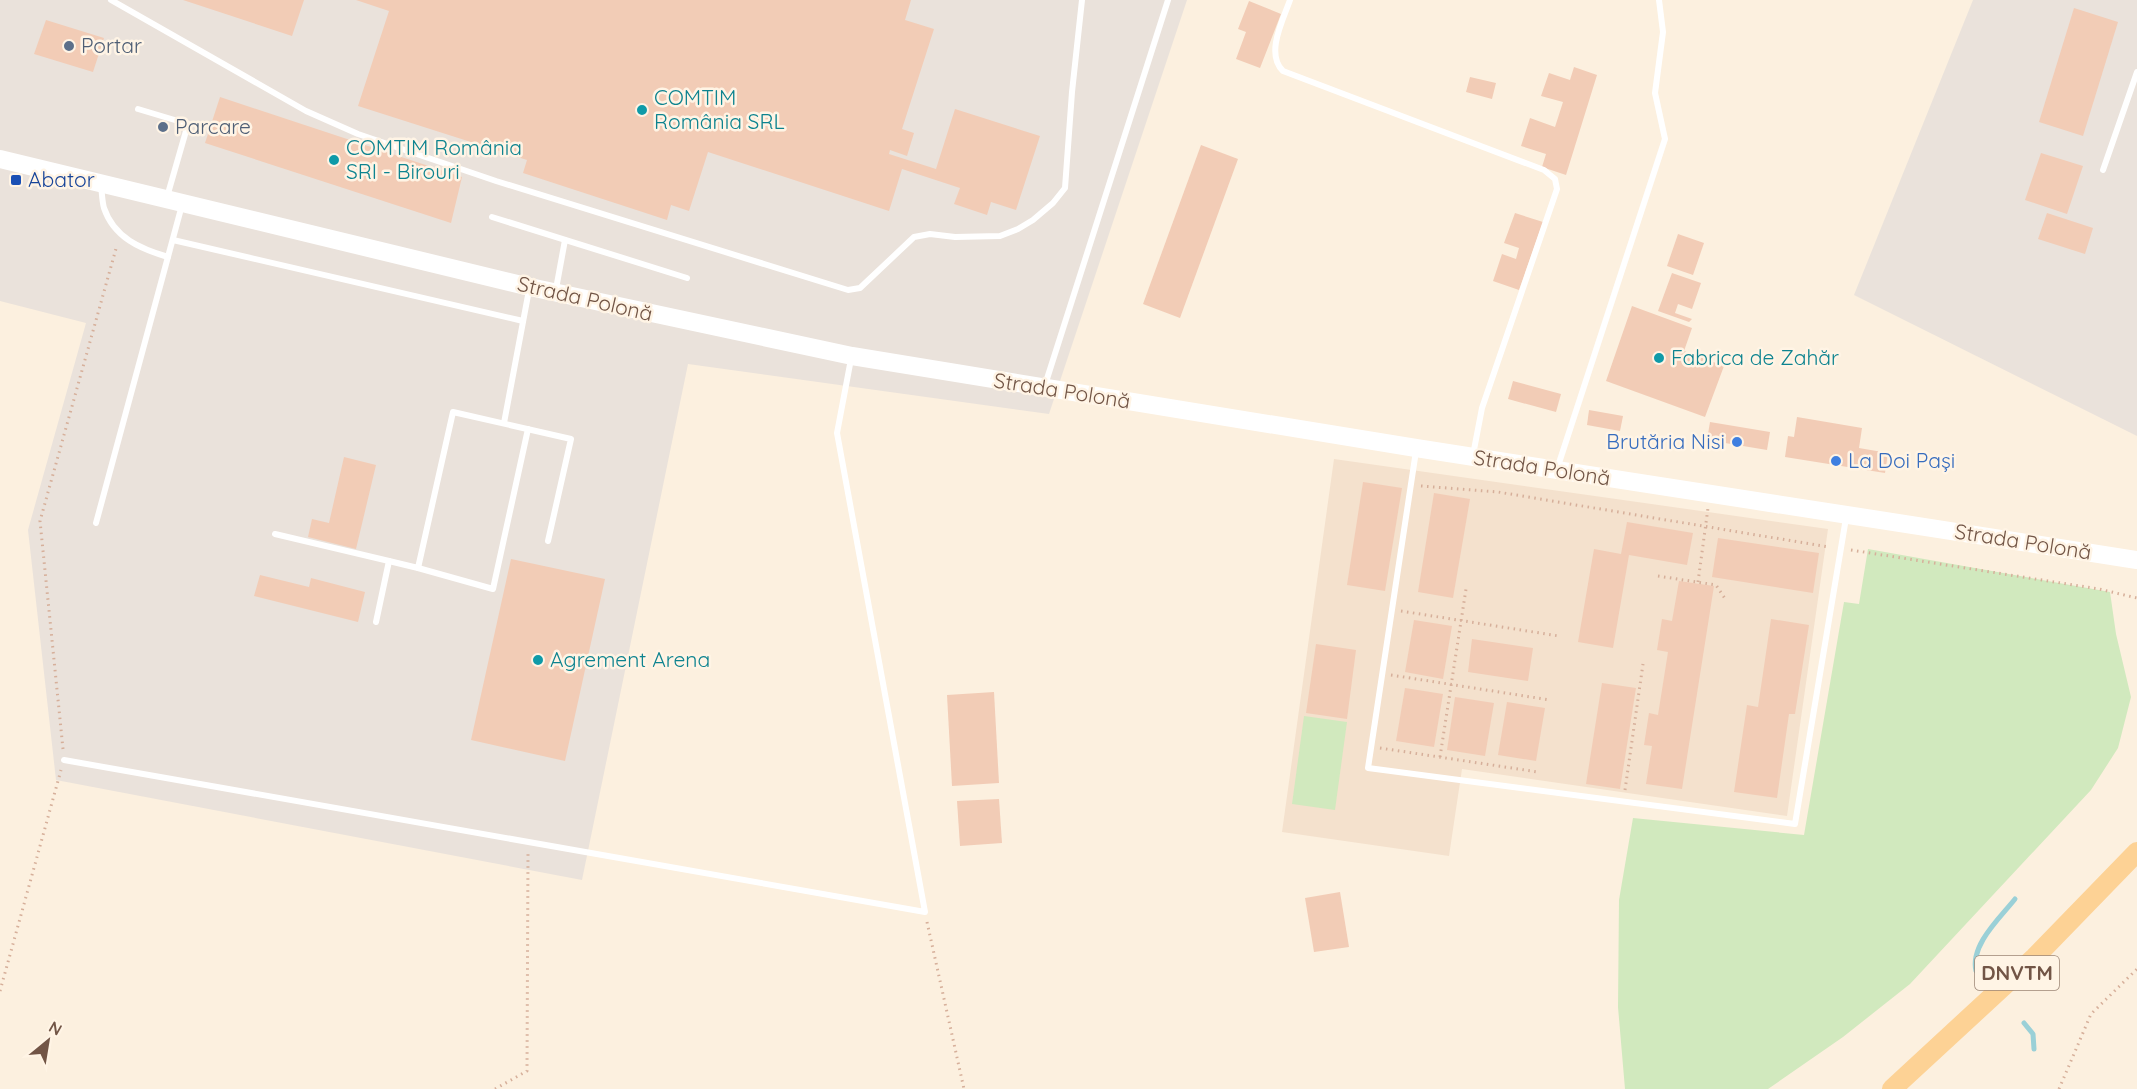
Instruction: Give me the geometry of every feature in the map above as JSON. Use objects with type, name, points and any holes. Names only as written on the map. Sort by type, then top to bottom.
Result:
[{"type":"main road","name":"Strada Polonă","points":[[0,159],[530,287],[852,356],[1472,457],[2137,560]]},
{"type":"main road","name":"DNVTM","points":[[1892,1089],[2035,957],[2137,852]]},
{"type":"lane","points":[[111,0],[306,111],[358,134],[496,181],[848,290],[860,288],[914,237],[930,234],[955,237],[1000,236],[1033,220],[1053,203],[1065,188],[1082,0]]},
{"type":"lane","points":[[1044,388],[1168,0]]},
{"type":"lane","points":[[1290,0],[1274,57],[1276,65],[1283,71],[1544,170],[1555,180],[1557,189],[1482,408],[1472,457]]},
{"type":"lane","points":[[1557,470],[1665,139],[1655,93],[1663,32],[1659,0]]},
{"type":"lane","points":[[2103,170],[2137,72]]},
{"type":"lane","points":[[96,523],[173,240],[174,202],[188,124],[138,109]]},
{"type":"lane","points":[[101,185],[104,209],[120,235],[141,249],[168,257]]},
{"type":"lane","points":[[492,218],[687,278]]},
{"type":"lane","points":[[173,240],[523,321]]},
{"type":"lane","points":[[555,292],[565,240]]},
{"type":"lane","points":[[504,423],[530,287]]},
{"type":"lane","points":[[64,760],[925,912],[837,433],[852,356]]},
{"type":"lane","points":[[418,568],[453,412],[571,439],[548,541]]},
{"type":"lane","points":[[275,534],[418,568],[493,589],[528,429]]},
{"type":"lane","points":[[1416,448],[1368,768],[1795,824],[1846,514]]},
{"type":"lane","points":[[376,622],[389,561]]},
{"type":"path","points":[[0,991],[64,760],[40,520],[120,235]]},
{"type":"path","name":"Strada Polonă","points":[[1410,485],[1498,492],[2099,589],[2137,598]]},
{"type":"path","points":[[1698,582],[1709,504]]},
{"type":"path","points":[[1658,576],[1716,585],[1726,600]]},
{"type":"path","points":[[1440,757],[1466,589]]},
{"type":"path","points":[[1393,610],[1559,636]]},
{"type":"path","points":[[1624,801],[1643,664]]},
{"type":"path","points":[[1383,674],[1550,700]]},
{"type":"path","points":[[1372,747],[1538,772]]},
{"type":"path","points":[[495,1089],[527,1071],[528,842]]},
{"type":"path","points":[[925,912],[964,1089]]},
{"type":"path","points":[[2059,1089],[2091,1014],[2137,969]]},
{"type":"shaded area","points":[[0,0],[1187,0],[1049,414],[688,364],[582,880],[56,780],[28,530],[86,323],[0,301]]},
{"type":"shaded area","points":[[1973,0],[2137,0],[2137,436],[1854,295]]},
{"type":"shaded area","points":[[1334,459],[1828,529],[1787,816],[1462,769],[1449,856],[1282,832]]},
{"type":"green space","points":[[1868,549],[2110,592],[2116,634],[2131,697],[2118,748],[2091,790],[1910,984],[1843,1037],[1768,1089],[1625,1089],[1618,1007],[1619,900],[1633,818],[1804,835],[1844,602],[1859,604]]},
{"type":"green space","points":[[1304,716],[1347,722],[1335,810],[1292,804]]},
{"type":"building","points":[[183,0],[304,0],[292,36]]},
{"type":"building","name":"COMTIM România SRL","points":[[356,0],[911,0],[905,20],[934,29],[902,129],[914,133],[907,156],[890,150],[889,154],[936,169],[955,109],[1040,136],[1016,210],[991,202],[987,215],[954,204],[960,188],[902,169],[889,211],[708,152],[689,211],[671,205],[667,220],[523,173],[527,160],[358,106],[389,11]]},
{"type":"building","points":[[1249,1],[1281,14],[1260,68],[1236,59],[1246,32],[1238,29]]},
{"type":"building","points":[[2074,8],[2118,22],[2083,136],[2039,122]]},
{"type":"building","name":"Portar","points":[[46,20],[104,38],[93,72],[34,54]]},
{"type":"building","points":[[1574,67],[1597,75],[1566,175],[1542,167],[1546,154],[1521,146],[1530,118],[1555,127],[1563,102],[1541,96],[1549,73],[1570,80]]},
{"type":"building","points":[[1470,77],[1496,83],[1492,99],[1466,92]]},
{"type":"building","name":"COMTIM România SRI - Birouri","points":[[220,97],[462,177],[451,223],[205,143]]},
{"type":"building","points":[[1201,145],[1238,159],[1180,318],[1143,304]]},
{"type":"building","points":[[2041,153],[2083,166],[2067,214],[2025,200]]},
{"type":"building","points":[[1515,213],[1543,222],[1519,290],[1493,281],[1502,254],[1516,259],[1519,248],[1504,243]]},
{"type":"building","points":[[2047,213],[2093,228],[2085,254],[2038,239]]},
{"type":"building","points":[[1678,234],[1704,243],[1693,275],[1667,266]]},
{"type":"building","points":[[1672,273],[1701,283],[1692,309],[1678,304],[1675,313],[1692,319],[1689,322],[1658,311]]},
{"type":"building","name":"Fabrica de Zahăr","points":[[1632,306],[1692,328],[1684,351],[1724,366],[1705,417],[1606,381]]},
{"type":"building","points":[[1513,381],[1561,394],[1556,412],[1508,399]]},
{"type":"building","points":[[1589,410],[1623,416],[1620,431],[1587,425]]},
{"type":"building","points":[[1797,417],[1862,428],[1859,448],[1888,453],[1885,473],[1785,457],[1788,436],[1794,437]]},
{"type":"building","points":[[1710,422],[1770,432],[1767,450],[1707,440]]},
{"type":"building","points":[[344,457],[376,465],[356,549],[308,537],[312,519],[329,523]]},
{"type":"building","points":[[1363,482],[1402,488],[1385,591],[1347,585]]},
{"type":"building","points":[[1434,493],[1470,499],[1453,598],[1418,592]]},
{"type":"building","points":[[1627,522],[1693,533],[1687,565],[1629,555],[1613,648],[1578,642],[1594,549],[1621,554]]},
{"type":"building","points":[[1718,538],[1819,553],[1813,593],[1712,577]]},
{"type":"building","name":"Agrement Arena","points":[[511,559],[605,579],[565,761],[471,740]]},
{"type":"building","points":[[260,575],[309,587],[311,578],[365,592],[358,622],[254,596]]},
{"type":"building","points":[[1679,581],[1714,586],[1682,789],[1646,784],[1652,746],[1644,745],[1649,713],[1658,715],[1668,652],[1657,650],[1662,619],[1672,621]]},
{"type":"building","points":[[1771,619],[1809,625],[1795,714],[1789,714],[1777,798],[1734,792],[1747,705],[1758,707]]},
{"type":"building","points":[[1414,620],[1452,626],[1443,679],[1405,672]]},
{"type":"building","points":[[1472,639],[1533,648],[1528,681],[1468,672]]},
{"type":"building","points":[[1316,644],[1356,650],[1347,719],[1306,713]]},
{"type":"building","points":[[1602,683],[1636,688],[1620,789],[1586,784]]},
{"type":"building","points":[[1405,688],[1443,694],[1434,747],[1396,741]]},
{"type":"building","points":[[994,692],[999,783],[952,786],[947,695]]},
{"type":"building","points":[[1455,697],[1494,703],[1485,756],[1447,750]]},
{"type":"building","points":[[1507,702],[1545,708],[1536,761],[1498,755]]},
{"type":"building","points":[[999,799],[1002,843],[960,846],[957,801]]},
{"type":"building","points":[[1340,892],[1349,947],[1314,952],[1305,898]]},
{"type":"waterway","points":[[1976,971],[1977,951],[1994,923],[2015,899]]},
{"type":"waterway","points":[[2024,1023],[2033,1034],[2034,1049]]},
{"type":"place","name":"Portar","points":[[69,46]]},
{"type":"place","name":"COMTIM România SRL","points":[[642,110]]},
{"type":"place","name":"Parcare","points":[[163,127]]},
{"type":"place","name":"COMTIM România SRI - Birouri","points":[[334,160]]},
{"type":"place","name":"Abator","points":[[16,180]]},
{"type":"place","name":"Fabrica de Zahăr","points":[[1659,358]]},
{"type":"place","name":"Brutăria Nisi","points":[[1737,442]]},
{"type":"place","name":"La Doi Pași","points":[[1836,461]]},
{"type":"place","name":"Agrement Arena","points":[[538,660]]}]
